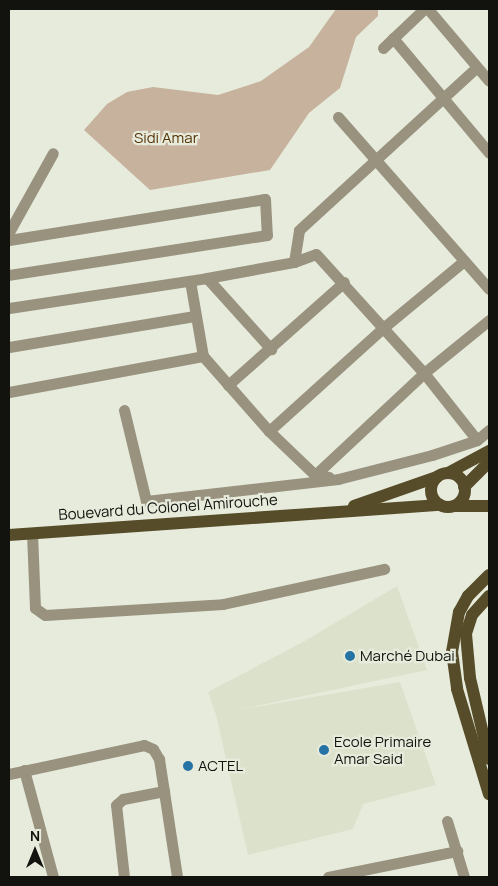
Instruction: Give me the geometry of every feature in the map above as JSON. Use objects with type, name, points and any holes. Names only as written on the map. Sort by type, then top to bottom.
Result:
[{"type":"main road","name":"Bouevard du Colonel Amirouche","points":[[330,513],[442,475],[489,451]]},
{"type":"main road","points":[[454,506],[464,491],[489,462]]},
{"type":"main road","points":[[442,475],[460,478],[464,491],[489,506],[440,505],[431,492],[442,475]]},
{"type":"main road","name":"Bouevard du Colonel Amirouche","points":[[9,535],[440,505]]},
{"type":"main road","points":[[489,575],[468,596],[459,612],[452,652],[457,689],[489,794]]},
{"type":"main road","points":[[489,596],[472,615],[466,646],[470,678],[489,759]]},
{"type":"street","points":[[383,48],[426,9],[489,81]]},
{"type":"street","points":[[393,38],[489,153]]},
{"type":"street","points":[[294,262],[299,230],[376,162],[442,98],[477,68]]},
{"type":"street","points":[[338,117],[489,289]]},
{"type":"street","points":[[9,232],[53,153]]},
{"type":"street","points":[[9,240],[265,199],[267,235],[9,274]]},
{"type":"street","points":[[9,308],[190,281],[294,262],[316,254],[344,282],[424,373],[477,440]]},
{"type":"street","points":[[269,431],[383,328],[464,261]]},
{"type":"street","points":[[207,278],[271,349]]},
{"type":"street","points":[[190,281],[194,316],[203,356],[269,431],[315,475],[338,479]]},
{"type":"street","points":[[228,385],[271,349],[344,282]]},
{"type":"street","points":[[9,347],[194,316]]},
{"type":"street","points":[[315,475],[424,373],[489,320]]},
{"type":"street","points":[[9,392],[203,356]]},
{"type":"street","points":[[124,410],[146,500],[338,479],[432,455],[477,440],[489,430]]},
{"type":"street","points":[[32,533],[35,608],[46,615],[223,604],[384,569]]},
{"type":"street","points":[[9,774],[144,745],[153,749],[159,759],[177,877]]},
{"type":"street","points":[[24,770],[53,877]]},
{"type":"street","points":[[124,877],[116,805],[123,800],[164,791]]},
{"type":"street","points":[[447,820],[464,877]]},
{"type":"street","points":[[328,877],[360,874],[457,851]]},
{"type":"shaded area","name":"Ecole Primaire Amar Said","points":[[397,586],[427,670],[238,710],[400,682],[436,785],[363,804],[353,829],[248,855],[216,715],[208,692],[303,642]]},
{"type":"green space","name":"Sidi Amar","points":[[336,9],[378,9],[378,16],[356,37],[340,88],[309,113],[270,170],[150,190],[84,130],[107,104],[127,92],[153,87],[218,95],[261,81],[309,47]]},
{"type":"place","name":"Marché Dubai","points":[[350,656]]},
{"type":"place","name":"Ecole Primaire Amar Said","points":[[324,750]]},
{"type":"place","name":"ACTEL","points":[[188,766]]}]
